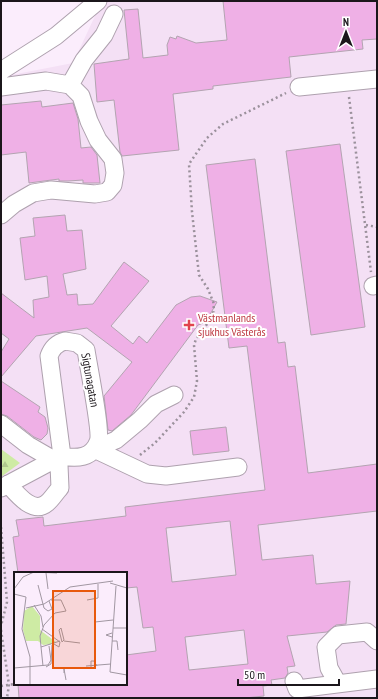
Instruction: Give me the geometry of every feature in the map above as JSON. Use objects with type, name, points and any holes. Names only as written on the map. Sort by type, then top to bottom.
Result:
[{"type":"street","points":[[1,71],[56,36],[98,1]]},
{"type":"street","points":[[70,85],[84,60],[104,35],[114,14]]},
{"type":"street","points":[[1,87],[46,80],[70,85],[81,96],[89,121],[98,140],[113,159],[115,173],[113,185],[107,192],[95,194],[51,190],[33,193],[14,204],[1,215]]},
{"type":"street","points":[[299,87],[377,80]]},
{"type":"street","name":"Sigtunagatan","points":[[58,458],[50,356],[53,348],[65,341],[77,343],[86,350],[99,441],[94,449]]},
{"type":"street","points":[[1,424],[28,445],[58,458],[77,458],[89,454],[94,449],[116,440],[156,404],[174,395]]},
{"type":"street","points":[[94,449],[147,474],[166,476],[238,467]]},
{"type":"street","points":[[58,458],[60,488],[46,504],[36,506],[24,502],[4,486],[58,458]]},
{"type":"street","points":[[338,684],[329,668],[326,647],[338,635],[367,632],[377,640]]},
{"type":"street","points":[[294,681],[297,689],[377,679]]},
{"type":"path","points":[[347,82],[375,286]]},
{"type":"path","points":[[125,463],[135,459],[155,443],[184,412],[194,397],[197,381],[194,345],[196,339],[213,316],[214,304],[208,289],[199,275],[192,212],[189,164],[207,138],[223,124],[299,87]]},
{"type":"path","points":[[366,225],[377,227]]},
{"type":"path","points":[[1,527],[7,602],[1,626]]},
{"type":"path","points":[[1,630],[9,685],[7,698]]},
{"type":"path","points":[[1,686],[14,684]]},
{"type":"shaded area","name":"Västmanlands sjukhus Västerås","points":[[102,1],[377,1],[377,698],[1,698],[1,77],[73,63]]},
{"type":"green space","points":[[1,449],[20,463],[1,477]]},
{"type":"building","points":[[223,1],[377,1],[377,39],[362,40],[363,49],[289,57],[291,77],[213,86],[213,89],[173,94],[179,150],[122,156],[120,152],[114,100],[97,102],[94,64],[129,59],[124,10],[138,9],[143,58],[168,55],[167,45],[170,37],[176,39],[177,36],[196,43],[227,40]]},
{"type":"building","points":[[41,101],[42,107],[73,103],[78,119],[81,148],[91,147],[97,155],[100,183],[83,183],[83,180],[59,181],[59,179],[29,183],[26,152],[1,155],[1,105]]},
{"type":"building","points":[[340,144],[365,327],[311,335],[286,151]]},
{"type":"building","points":[[255,159],[278,343],[285,342],[288,367],[295,366],[308,473],[377,464],[377,511],[258,525],[262,560],[313,555],[316,584],[350,581],[346,624],[336,625],[327,632],[287,636],[295,666],[287,667],[288,673],[285,678],[271,680],[272,685],[263,686],[264,696],[245,698],[19,698],[18,685],[127,685],[127,655],[156,651],[153,627],[143,628],[137,587],[127,588],[127,572],[18,572],[13,537],[19,536],[16,520],[43,517],[44,526],[126,516],[125,507],[265,490],[247,346],[229,348],[206,165]],"holes":[[[230,521],[236,575],[172,582],[166,528]],[[244,630],[248,664],[189,670],[185,637]]]},
{"type":"building","points":[[65,215],[67,231],[82,230],[86,269],[63,274],[67,295],[77,294],[78,305],[93,304],[124,262],[149,281],[111,326],[133,344],[139,336],[147,343],[176,305],[191,297],[200,296],[217,302],[207,320],[198,325],[131,415],[112,431],[108,430],[104,396],[132,362],[87,328],[36,336],[1,377],[1,352],[9,339],[1,333],[1,293],[34,318],[33,300],[49,297],[47,276],[25,280],[20,238],[35,236],[33,218]]},
{"type":"building","points":[[1,381],[40,407],[38,412],[45,417],[48,428],[47,434],[41,440],[34,437],[7,416],[1,414]]},
{"type":"building","points":[[226,427],[229,451],[193,455],[190,431]]},
{"type":"place","name":"Västmanlands sjukhus Västerås","points":[[189,325]]}]
